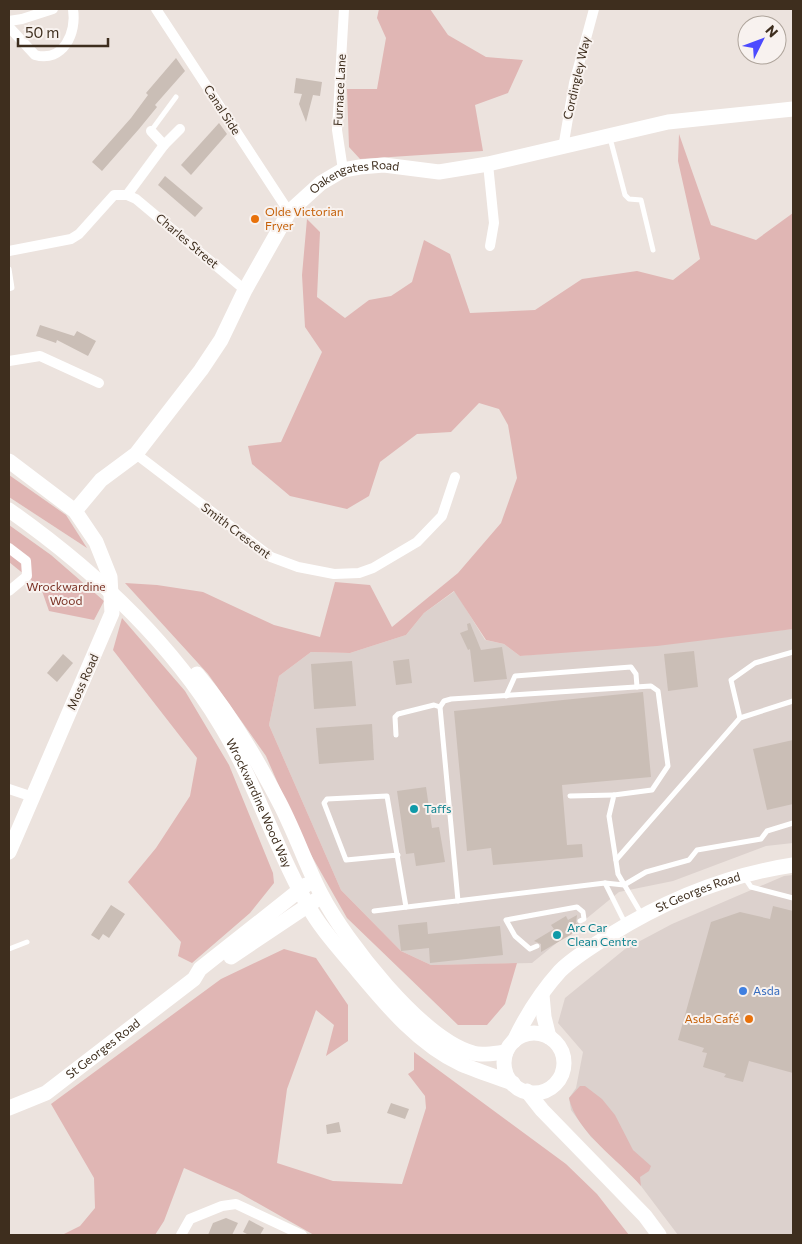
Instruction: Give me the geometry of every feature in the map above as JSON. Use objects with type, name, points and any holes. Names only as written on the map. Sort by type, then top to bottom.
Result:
[{"type":"street","points":[[9,21],[22,19],[52,9]]},
{"type":"street","points":[[9,27],[34,55],[50,57],[58,54],[64,48],[74,21],[73,9]]},
{"type":"street","name":"Canal Side","points":[[156,9],[289,212]]},
{"type":"street","name":"Furnace Lane","points":[[343,170],[337,130],[344,9]]},
{"type":"street","name":"Cordingley Way","points":[[563,148],[574,83],[594,9]]},
{"type":"street","name":"Oakengates Road","points":[[75,511],[101,480],[136,454],[201,370],[220,340],[245,290],[289,212],[321,183],[343,170],[384,166],[439,172],[563,148],[609,135],[668,122],[793,109]]},
{"type":"street","points":[[9,251],[70,239],[79,234],[114,195],[127,195],[164,145],[180,129]]},
{"type":"street","points":[[151,131],[164,145]]},
{"type":"street","points":[[488,164],[494,223],[490,246]]},
{"type":"street","name":"Charles Street","points":[[127,195],[136,199],[245,290]]},
{"type":"street","points":[[9,361],[40,356],[99,384]]},
{"type":"street","name":"Smith Crescent","points":[[136,454],[270,558],[298,567],[334,574],[359,573],[374,568],[417,542],[442,516],[455,477]]},
{"type":"street","name":"Moss Road","points":[[9,461],[75,511],[96,542],[110,577],[112,613],[9,852]]},
{"type":"street","name":"Wrockwardine Wood Way","points":[[9,501],[69,545],[174,644],[215,696],[240,733],[278,799],[322,896],[373,969],[412,1012],[440,1037],[475,1054],[510,1046]]},
{"type":"street","name":"Wrockwardine Wood Way","points":[[9,510],[98,574]]},
{"type":"street","points":[[9,548],[26,561],[27,576],[9,592]]},
{"type":"street","name":"Wrockwardine Wood Way","points":[[124,598],[182,668],[220,723],[247,771],[307,906],[332,940],[404,1023],[435,1048],[460,1063],[513,1083]]},
{"type":"street","points":[[9,789],[33,797]]},
{"type":"street","name":"St Georges Road","points":[[510,1046],[524,1021],[561,971],[588,949],[642,916],[701,888],[744,875],[793,865]]},
{"type":"street","name":"St Georges Road","points":[[194,979],[200,969],[299,889],[314,880]]},
{"type":"street","name":"St Georges Road","points":[[9,1108],[46,1092],[194,979],[204,976],[261,935],[322,896]]},
{"type":"street","points":[[542,995],[544,1018],[550,1037],[560,1047],[564,1060],[562,1074],[552,1087],[551,1103],[558,1125]]},
{"type":"street","points":[[550,1037],[537,1033],[525,1034],[510,1046],[505,1063],[507,1074],[513,1083],[527,1092],[645,1216],[659,1235]]},
{"type":"street","points":[[527,1092],[536,1092],[552,1087]]},
{"type":"street","points":[[181,1235],[190,1219],[222,1206],[236,1204],[302,1235]]},
{"type":"lane","points":[[151,131],[176,97]]},
{"type":"lane","points":[[609,135],[624,193],[629,198],[641,200],[653,250]]},
{"type":"lane","points":[[9,269],[12,288],[9,289]]},
{"type":"lane","points":[[740,718],[731,680],[755,663],[793,652]]},
{"type":"lane","points":[[506,696],[515,676],[631,667],[636,674],[637,687]]},
{"type":"lane","points":[[458,901],[440,707],[444,701],[651,686],[658,691],[668,766],[652,790],[614,795],[570,796]]},
{"type":"lane","points":[[616,860],[740,718],[793,701]]},
{"type":"lane","points":[[396,735],[395,717],[398,714],[434,705],[440,707]]},
{"type":"lane","points":[[614,795],[609,816],[618,874],[642,916]]},
{"type":"lane","points":[[398,855],[346,860],[324,803],[327,799],[387,796],[398,855],[406,907]]},
{"type":"lane","points":[[374,911],[605,883],[624,885],[646,872],[689,860],[697,850],[761,839],[767,831],[793,822]]},
{"type":"lane","points":[[744,875],[751,887],[793,898]]},
{"type":"lane","points":[[605,883],[626,925]]},
{"type":"lane","points":[[537,946],[530,949],[523,945],[506,920],[577,907],[583,912],[584,918],[580,921]]},
{"type":"lane","points":[[9,949],[27,942]]},
{"type":"shaded area","points":[[455,591],[485,640],[504,644],[520,656],[793,629],[793,843],[766,846],[673,881],[619,892],[532,963],[431,965],[401,951],[341,890],[269,725],[279,676],[311,652],[350,653],[406,635],[424,613]]},
{"type":"shaded area","points":[[793,875],[793,1235],[678,1235],[624,1166],[591,1137],[571,1110],[569,1098],[576,1088],[583,1052],[558,1023],[565,998],[625,949],[672,924],[784,876]]},
{"type":"green space","points":[[379,9],[430,9],[448,35],[486,57],[523,60],[508,93],[475,105],[483,151],[360,159],[349,147],[347,89],[377,89],[386,38],[377,18]]},
{"type":"green space","points":[[679,134],[711,225],[756,240],[793,213],[793,629],[657,646],[520,656],[504,644],[486,640],[454,591],[424,613],[406,635],[350,653],[311,652],[279,676],[269,725],[341,890],[401,951],[431,965],[517,963],[505,1004],[487,1025],[458,1025],[347,918],[302,839],[266,756],[208,674],[125,583],[157,585],[203,592],[274,625],[320,637],[335,582],[370,585],[392,627],[458,573],[501,523],[517,478],[508,425],[499,409],[479,403],[451,432],[417,434],[380,462],[369,496],[347,509],[290,496],[252,464],[248,446],[281,442],[322,352],[305,327],[302,275],[307,219],[320,232],[317,297],[345,318],[369,300],[391,296],[412,282],[424,240],[450,254],[470,313],[535,310],[582,279],[637,271],[673,280],[700,259],[678,161]]},
{"type":"green space","points":[[9,475],[66,515],[87,548],[9,497]]},
{"type":"green space","name":"Wrockwardine Wood","points":[[9,525],[51,555],[104,601],[94,620],[49,611],[41,588],[9,562]]},
{"type":"green space","points":[[122,618],[185,691],[229,765],[273,873],[274,883],[250,913],[192,963],[178,956],[181,942],[128,882],[156,848],[190,796],[197,758],[113,650]]},
{"type":"green space","points":[[284,949],[316,958],[348,1005],[348,1041],[326,1056],[334,1025],[316,1010],[287,1089],[277,1163],[333,1181],[402,1184],[426,1108],[425,1096],[408,1074],[414,1070],[414,1052],[566,1164],[597,1194],[629,1235],[314,1235],[238,1192],[184,1168],[164,1221],[155,1235],[62,1235],[80,1226],[95,1208],[94,1178],[51,1104],[221,979]]},
{"type":"green space","points":[[580,1086],[585,1086],[602,1099],[615,1115],[633,1150],[651,1166],[649,1171],[640,1177],[641,1186],[599,1145],[580,1122],[569,1098]]},
{"type":"building","points":[[176,58],[185,71],[155,105],[157,107],[139,129],[102,171],[92,162],[131,118],[148,95],[146,93]]},
{"type":"building","points":[[296,78],[322,82],[320,96],[313,95],[306,122],[299,104],[302,94],[294,93]]},
{"type":"building","points":[[219,123],[227,134],[191,175],[181,165]]},
{"type":"building","points":[[165,176],[203,208],[195,217],[158,185]]},
{"type":"building","points":[[40,325],[74,336],[77,331],[96,341],[88,356],[57,340],[56,343],[36,336]]},
{"type":"building","points":[[470,623],[481,650],[502,647],[507,679],[474,682],[470,649],[468,650],[460,633],[468,630],[467,624]]},
{"type":"building","points":[[694,651],[698,687],[668,691],[664,654]]},
{"type":"building","points":[[63,654],[73,663],[57,682],[47,673]]},
{"type":"building","points":[[409,659],[412,683],[396,685],[393,661]]},
{"type":"building","points":[[352,661],[356,706],[314,709],[311,664]]},
{"type":"building","points":[[643,692],[651,777],[562,785],[567,845],[582,844],[583,857],[493,865],[491,848],[467,851],[454,711]]},
{"type":"building","points":[[372,724],[374,760],[319,764],[316,728]]},
{"type":"building","points":[[793,740],[793,804],[767,810],[753,749]]},
{"type":"building","name":"Taffs","points":[[426,787],[432,828],[439,827],[445,862],[416,866],[414,853],[406,854],[397,791]]},
{"type":"building","points":[[111,905],[125,914],[109,938],[103,934],[99,940],[91,935]]},
{"type":"building","name":"Asda","points":[[773,906],[793,911],[793,1073],[749,1061],[743,1082],[724,1077],[726,1074],[703,1067],[707,1053],[702,1052],[704,1048],[678,1040],[711,922],[740,912],[770,919]]},
{"type":"building","name":"Arc Car Clean Centre","points":[[577,915],[576,923],[584,927],[541,952],[541,944],[534,941],[554,929],[551,925],[566,916],[568,920]]},
{"type":"building","points":[[427,922],[428,934],[500,926],[503,955],[430,963],[429,948],[401,951],[398,925]]},
{"type":"building","points":[[391,1103],[409,1109],[405,1119],[387,1113]]},
{"type":"building","points":[[339,1122],[341,1132],[327,1134],[326,1125]]},
{"type":"building","points":[[226,1218],[238,1223],[232,1235],[208,1235],[213,1223]]},
{"type":"building","points":[[249,1220],[264,1228],[260,1235],[249,1235],[243,1232]]},
{"type":"place","name":"Olde Victorian Fryer","points":[[255,219]]},
{"type":"place","name":"Taffs","points":[[414,809]]},
{"type":"place","name":"Arc Car Clean Centre","points":[[557,935]]},
{"type":"place","name":"Asda","points":[[743,991]]},
{"type":"place","name":"Asda Café","points":[[749,1019]]}]
